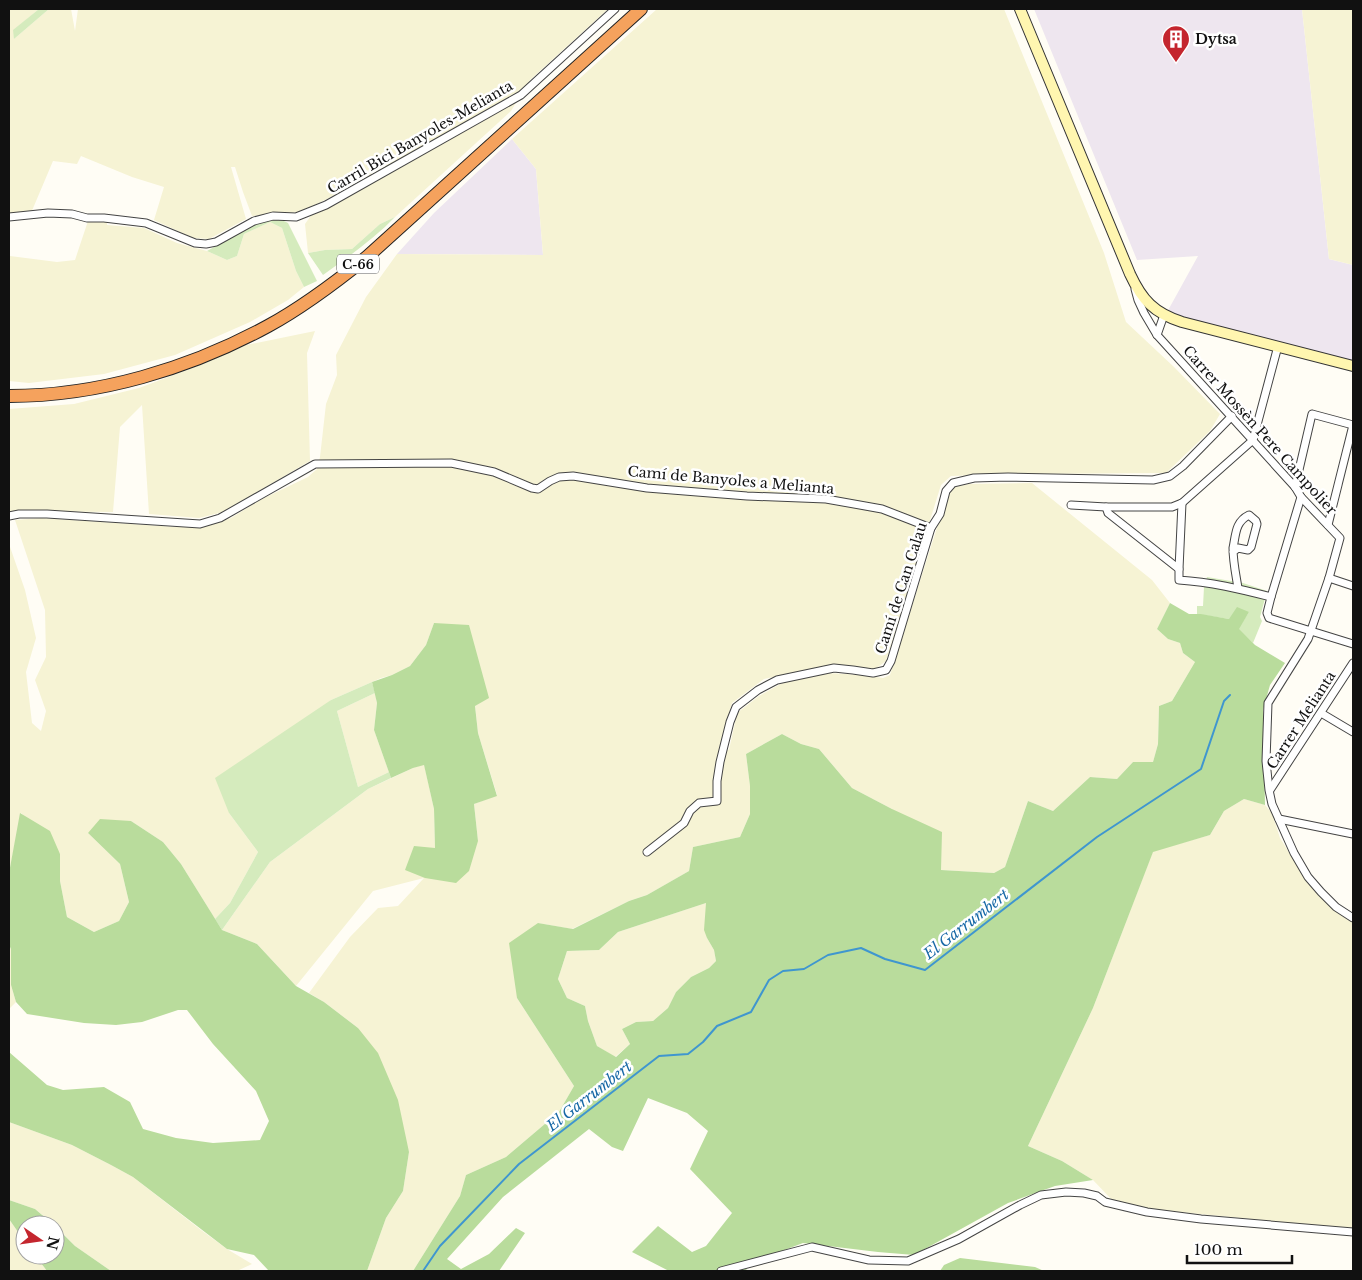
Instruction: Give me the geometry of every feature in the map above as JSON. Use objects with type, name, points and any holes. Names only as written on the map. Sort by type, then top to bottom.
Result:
[{"type":"highway","name":"C-66","points":[[9,388],[38,388],[88,382],[133,373],[200,352],[246,332],[273,316],[320,286],[364,252],[632,9]]},
{"type":"highway","name":"C-66","points":[[9,396],[66,393],[113,384],[154,373],[224,348],[269,326],[339,279],[374,251],[641,9]]},
{"type":"main road","points":[[1020,9],[1133,281],[1143,298],[1154,309],[1182,322],[1353,366]]},
{"type":"street","name":"Carril Bici Banyoles-Melianta","points":[[9,217],[48,213],[72,214],[87,218],[104,218],[146,224],[195,243],[206,244],[216,242],[254,221],[273,216],[296,218],[326,205],[521,95],[615,9]]},
{"type":"street","name":"Carrer Mossèn Pere Campolier","points":[[1133,281],[1138,300],[1157,335],[1232,416],[1295,487],[1301,497],[1340,538],[1312,631],[1268,703],[1266,761],[1272,804],[1294,853],[1308,877],[1321,892],[1353,918]]},
{"type":"street","points":[[1146,317],[1154,309]]},
{"type":"street","points":[[1157,335],[1164,314]]},
{"type":"street","points":[[1071,505],[1172,507],[1182,503],[1253,440],[1278,346]]},
{"type":"street","points":[[1295,487],[1312,414],[1353,425],[1328,525]]},
{"type":"street","name":"Camí de Can Calau","points":[[648,852],[684,823],[690,811],[699,803],[717,801],[717,781],[720,762],[730,722],[736,707],[758,690],[777,680],[834,668],[873,673],[886,670],[891,662],[931,528],[940,514],[946,491],[953,483],[974,478],[1153,480],[1170,476],[1183,466],[1232,416]]},
{"type":"street","name":"Camí de Banyoles a Melianta","points":[[9,516],[47,514],[200,524],[220,518],[314,464],[451,463],[494,472],[538,489],[559,477],[573,476],[647,488],[747,496],[826,499],[882,509],[931,528]]},
{"type":"street","points":[[1301,497],[1270,597],[1267,612],[1269,618],[1353,644]]},
{"type":"street","points":[[1182,503],[1179,580],[1214,583],[1270,597]]},
{"type":"street","points":[[1106,507],[1108,513],[1179,569]]},
{"type":"street","points":[[1233,552],[1238,548],[1248,550],[1251,547],[1257,524],[1249,515],[1242,518],[1238,524],[1233,552],[1238,588]]},
{"type":"street","points":[[1329,578],[1353,586]]},
{"type":"street","name":"Carrer Melianta","points":[[1269,790],[1353,663]]},
{"type":"street","points":[[1321,712],[1353,732]]},
{"type":"street","points":[[1279,818],[1353,834]]},
{"type":"street","points":[[721,1271],[812,1247],[869,1260],[908,1261],[959,1239],[1041,1195],[1066,1192],[1097,1196],[1105,1202],[1156,1213],[1201,1219],[1353,1232]]},
{"type":"shaded area","points":[[9,9],[39,9],[14,30],[14,39],[49,9],[71,9],[75,31],[78,9],[608,9],[530,80],[511,111],[395,217],[380,224],[352,249],[308,253],[305,224],[312,214],[381,177],[382,168],[300,212],[252,216],[235,167],[231,167],[246,219],[209,239],[193,238],[154,220],[164,187],[132,177],[81,156],[77,164],[53,161],[31,213],[9,214]]},
{"type":"shaded area","points":[[657,9],[1004,9],[1104,253],[1126,322],[1220,414],[1210,431],[1166,473],[951,476],[941,485],[886,661],[875,669],[834,664],[764,679],[732,703],[719,748],[729,750],[737,713],[759,696],[784,682],[827,673],[883,678],[890,675],[949,490],[969,484],[1032,483],[1152,580],[1170,603],[1157,629],[1168,639],[1180,643],[1183,653],[1195,662],[1172,701],[1159,706],[1158,744],[1153,762],[1133,762],[1117,779],[1090,777],[1053,811],[1028,801],[1005,867],[994,873],[941,870],[892,809],[852,788],[819,749],[801,744],[782,734],[746,754],[750,786],[750,814],[740,837],[693,847],[689,871],[647,895],[629,901],[572,929],[538,923],[517,998],[574,1086],[559,1112],[506,1157],[466,1175],[460,1196],[413,1271],[367,1271],[386,1218],[403,1191],[409,1152],[358,1028],[309,993],[350,937],[378,908],[398,906],[424,878],[373,891],[296,986],[257,944],[222,930],[270,862],[368,789],[424,764],[434,809],[435,848],[405,870],[478,841],[474,804],[497,795],[478,733],[475,705],[434,623],[426,645],[410,666],[331,700],[229,813],[258,852],[230,903],[215,919],[181,864],[163,842],[131,821],[88,833],[120,864],[129,902],[119,921],[94,932],[67,917],[60,881],[60,854],[21,813],[9,873],[9,544],[25,590],[36,638],[26,672],[32,723],[41,731],[46,711],[35,680],[46,657],[45,610],[15,520],[42,518],[176,527],[207,526],[231,518],[260,500],[308,477],[317,469],[320,457],[326,404],[337,375],[336,355],[366,297],[397,254],[543,255],[536,169],[512,139]]},
{"type":"shaded area","points":[[1034,9],[1302,9],[1329,259],[1353,265],[1353,366],[1166,314],[1198,256],[1137,260]]},
{"type":"shaded area","points":[[1302,9],[1353,9],[1353,265],[1329,259]]},
{"type":"shaded area","points":[[512,139],[536,169],[543,255],[397,254],[434,213]]},
{"type":"shaded area","points":[[88,221],[107,221],[107,225],[144,228],[177,243],[207,251],[227,260],[237,256],[244,234],[270,222],[282,228],[296,271],[304,287],[288,300],[250,322],[175,355],[104,374],[29,383],[9,381],[9,250],[10,256],[57,262],[75,260]]},
{"type":"shaded area","points":[[315,331],[307,353],[310,461],[223,512],[199,518],[149,514],[142,405],[120,427],[113,512],[9,511],[9,409],[74,404],[139,388],[203,364],[246,345]]},
{"type":"shaded area","points":[[375,693],[377,703],[374,730],[389,772],[358,787],[337,711]]},
{"type":"shaded area","points":[[1244,799],[1265,805],[1272,813],[1280,838],[1310,886],[1335,910],[1353,922],[1353,1229],[1148,1209],[1113,1201],[1093,1180],[1062,1161],[1028,1146],[1093,1008],[1153,851],[1210,835],[1224,811]]},
{"type":"shaded area","points":[[706,903],[707,938],[714,950],[716,961],[709,968],[691,977],[676,992],[668,1008],[653,1021],[636,1022],[622,1029],[630,1044],[615,1057],[597,1046],[585,1006],[567,998],[558,979],[567,951],[599,950],[618,932]]},
{"type":"shaded area","points":[[9,945],[11,949],[11,985],[16,1002],[9,1009]]},
{"type":"shaded area","points":[[9,1122],[72,1145],[133,1177],[201,1230],[252,1264],[237,1271],[111,1271],[75,1246],[65,1236],[65,1215],[42,1215],[35,1209],[9,1200]]},
{"type":"shaded area","points":[[9,1219],[15,1228],[15,1265],[42,1265],[47,1271],[9,1271]]},
{"type":"green space","points":[[39,9],[49,9],[14,39],[13,30]]},
{"type":"green space","points":[[395,217],[370,240],[323,275],[308,253],[352,249],[380,224]]},
{"type":"green space","points":[[278,218],[288,223],[317,281],[304,287],[296,271],[282,228],[270,222],[244,234],[237,256],[227,260],[207,251],[260,221]]},
{"type":"green space","points":[[1207,577],[1243,583],[1267,591],[1260,617],[1262,621],[1253,643],[1238,629],[1249,612],[1229,619],[1197,614],[1197,606],[1203,606],[1204,587]]},
{"type":"green space","points":[[1170,603],[1189,614],[1229,619],[1237,607],[1249,612],[1239,629],[1255,645],[1285,663],[1270,685],[1263,710],[1265,805],[1244,799],[1224,811],[1210,835],[1153,852],[1093,1008],[1028,1146],[1062,1161],[1093,1180],[1055,1186],[1008,1203],[914,1255],[803,1243],[745,1265],[747,1271],[669,1271],[632,1252],[658,1226],[692,1252],[706,1246],[732,1213],[690,1169],[708,1131],[687,1113],[648,1098],[623,1151],[612,1147],[589,1129],[503,1197],[447,1259],[461,1269],[489,1254],[516,1228],[525,1233],[499,1271],[413,1271],[460,1196],[466,1175],[506,1157],[559,1112],[574,1086],[517,998],[509,943],[538,923],[573,929],[629,901],[647,895],[689,871],[693,847],[740,837],[750,814],[750,786],[746,754],[782,734],[801,744],[819,749],[852,788],[942,832],[941,870],[994,873],[1005,867],[1028,801],[1053,811],[1090,777],[1117,779],[1133,762],[1153,762],[1158,744],[1159,706],[1172,701],[1195,662],[1183,653],[1180,643],[1168,639],[1157,629]],"holes":[[[706,903],[704,930],[714,950],[716,961],[709,968],[691,977],[676,992],[668,1008],[653,1021],[636,1022],[622,1029],[630,1044],[616,1057],[597,1046],[585,1006],[567,998],[558,979],[567,951],[599,950],[618,932]]]},
{"type":"green space","points":[[434,623],[469,625],[489,698],[475,706],[478,733],[497,796],[474,804],[478,841],[469,871],[456,883],[425,878],[405,870],[414,846],[435,848],[434,809],[424,765],[391,778],[374,730],[377,703],[372,682],[410,666],[426,645]]},
{"type":"green space","points":[[372,682],[375,693],[337,711],[358,787],[389,772],[391,778],[368,789],[270,862],[222,930],[215,919],[230,903],[258,852],[229,813],[215,778],[331,700]]},
{"type":"green space","points":[[20,813],[50,831],[60,854],[60,881],[67,917],[94,932],[119,921],[129,902],[120,864],[88,833],[100,819],[131,821],[163,842],[181,864],[222,930],[257,944],[296,986],[324,1002],[358,1028],[378,1053],[398,1100],[409,1152],[403,1191],[386,1218],[367,1271],[269,1271],[254,1255],[227,1249],[133,1177],[72,1145],[9,1122],[9,1052],[47,1085],[63,1090],[104,1087],[130,1102],[143,1129],[176,1138],[213,1143],[260,1140],[269,1121],[256,1091],[213,1044],[187,1010],[178,1010],[142,1022],[116,1025],[84,1023],[27,1014],[16,1002],[11,985],[9,873]]},
{"type":"green space","points":[[9,1200],[35,1209],[42,1215],[15,1215],[15,1228],[9,1219]]},
{"type":"green space","points":[[65,1236],[75,1246],[111,1271],[47,1271],[42,1265],[65,1265]]},
{"type":"green space","points":[[960,1258],[1035,1267],[1044,1271],[940,1271],[944,1265]]},
{"type":"waterway","name":"El Garrumbert","points":[[423,1271],[440,1246],[519,1164],[659,1056],[688,1054],[703,1042],[717,1026],[751,1012],[769,980],[783,971],[804,969],[828,955],[861,948],[885,959],[925,970],[1097,837],[1201,769],[1224,701],[1230,695]]},
{"type":"place","name":"Dytsa","points":[[1176,63]]}]
